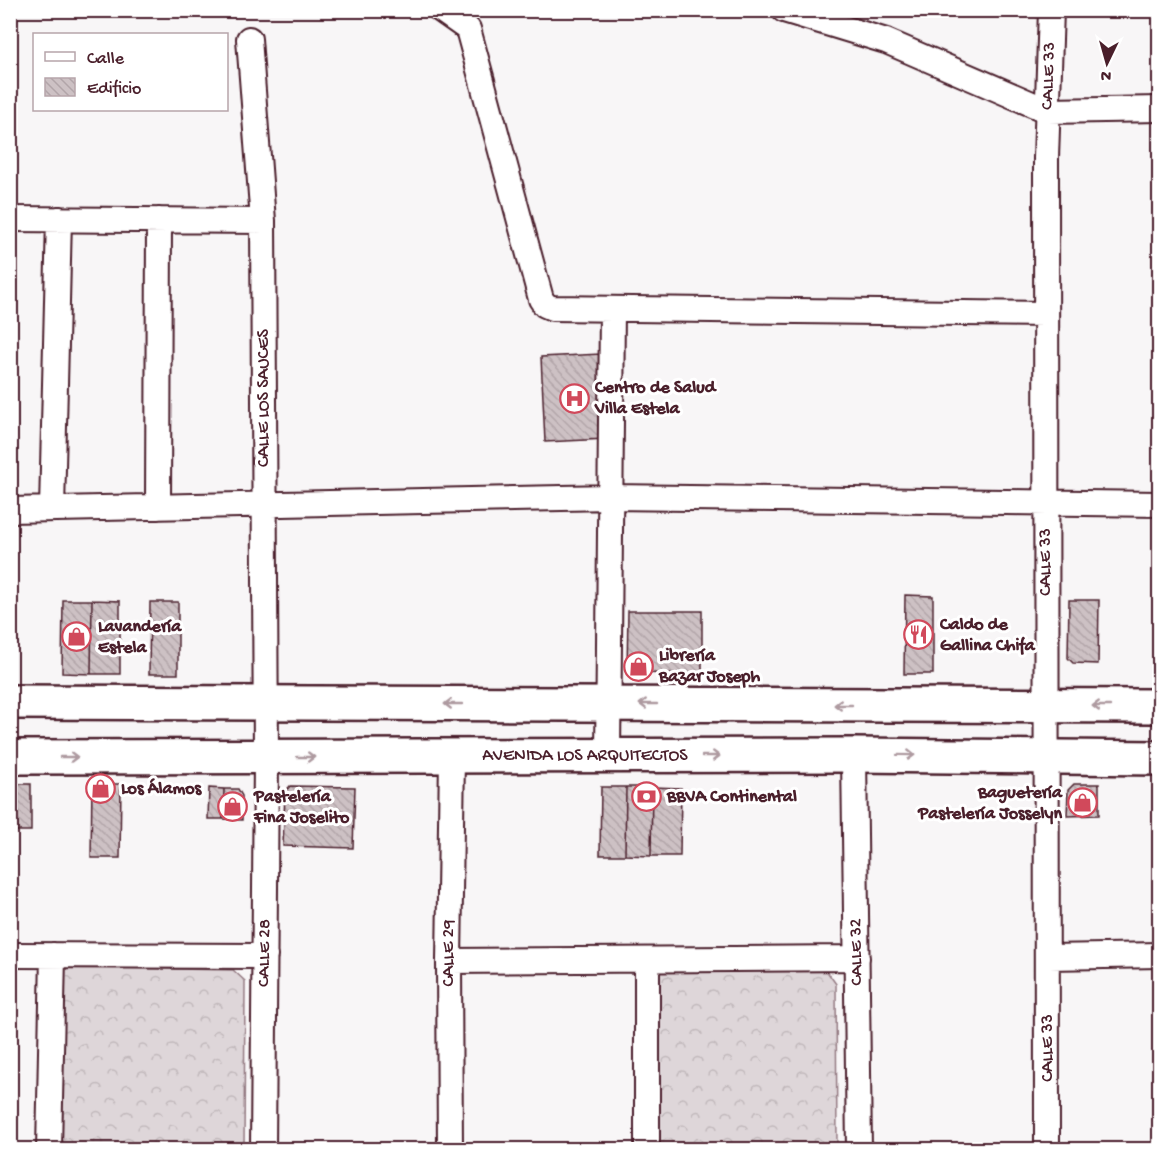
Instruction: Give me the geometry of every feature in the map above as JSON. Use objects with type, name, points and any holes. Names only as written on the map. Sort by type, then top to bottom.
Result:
[{"type":"main road","points":[[10,702],[1160,706]]},
{"type":"main road","name":"AVENIDA LOS ARQUITECTOS","points":[[10,757],[854,755],[1160,758]]},
{"type":"street","points":[[441,10],[468,29],[541,299],[545,305],[552,308],[1046,314]]},
{"type":"street","points":[[784,10],[886,41],[1048,111],[1160,109]]},
{"type":"street","name":"CALLE 33","points":[[1047,1149],[1046,314],[1051,10]]},
{"type":"street","name":"CALLE LOS SAUCES","points":[[249,39],[263,221],[266,757]]},
{"type":"street","points":[[10,219],[263,221]]},
{"type":"street","points":[[52,509],[59,219]]},
{"type":"street","points":[[158,507],[159,220]]},
{"type":"street","points":[[608,756],[612,309]]},
{"type":"street","points":[[10,510],[610,497],[1160,504]]},
{"type":"street","name":"CALLE 32","points":[[854,755],[859,1149]]},
{"type":"street","name":"CALLE 28","points":[[263,1149],[266,757]]},
{"type":"street","name":"CALLE 29","points":[[450,1149],[449,961],[452,757]]},
{"type":"street","points":[[10,955],[265,956]]},
{"type":"street","points":[[49,1149],[53,955]]},
{"type":"street","points":[[1048,957],[1160,955]]},
{"type":"street","points":[[449,961],[857,958]]},
{"type":"street","points":[[647,960],[647,1149]]},
{"type":"green space","points":[[60,967],[233,970],[245,981],[244,1149],[61,1149]]},
{"type":"green space","points":[[662,968],[826,970],[836,984],[837,1148],[660,1149],[653,1142],[652,975]]},
{"type":"building","name":"Centro de Salud Villa Estela","points":[[601,354],[606,439],[545,442],[541,357]]},
{"type":"building","name":"Caldo de Gallina Chifa","points":[[905,595],[933,596],[933,674],[904,674]]},
{"type":"building","name":"Lavandería Estela","points":[[63,600],[92,600],[91,674],[62,673]]},
{"type":"building","points":[[92,600],[120,601],[120,674],[91,674]]},
{"type":"building","points":[[1069,600],[1099,600],[1098,664],[1073,663],[1068,658]]},
{"type":"building","points":[[150,602],[178,602],[178,674],[149,674]]},
{"type":"building","points":[[628,611],[702,611],[702,674],[627,673]]},
{"type":"building","points":[[10,784],[31,784],[31,831],[10,831]]},
{"type":"building","points":[[92,784],[121,784],[120,858],[91,858]]},
{"type":"building","name":"Baguetería Pastelería Josselyn","points":[[1074,784],[1099,784],[1099,815],[1067,816],[1068,790]]},
{"type":"building","points":[[290,786],[355,787],[353,848],[283,846],[285,792]]},
{"type":"building","points":[[601,787],[626,787],[625,855],[600,855]]},
{"type":"building","points":[[626,787],[652,787],[651,856],[625,855]]},
{"type":"building","points":[[652,787],[681,788],[680,856],[651,856]]},
{"type":"building","points":[[209,788],[224,789],[223,819],[208,819]]},
{"type":"building","name":"Pastelería Fina Joselito","points":[[224,789],[238,789],[242,796],[242,820],[223,819]]},
{"type":"place","name":"Centro de Salud Villa Estela","points":[[574,398]]},
{"type":"place","name":"Caldo de Gallina Chifa","points":[[919,635]]},
{"type":"place","name":"Lavandería Estela","points":[[77,637]]},
{"type":"place","name":"Librería Bazar Joseph","points":[[638,666]]},
{"type":"place","name":"Los Álamos","points":[[100,789]]},
{"type":"place","name":"BBVA Continental","points":[[646,797]]},
{"type":"place","name":"Baguetería Pastelería Josselyn","points":[[1083,803]]},
{"type":"place","name":"Pastelería Fina Joselito","points":[[233,807]]}]
